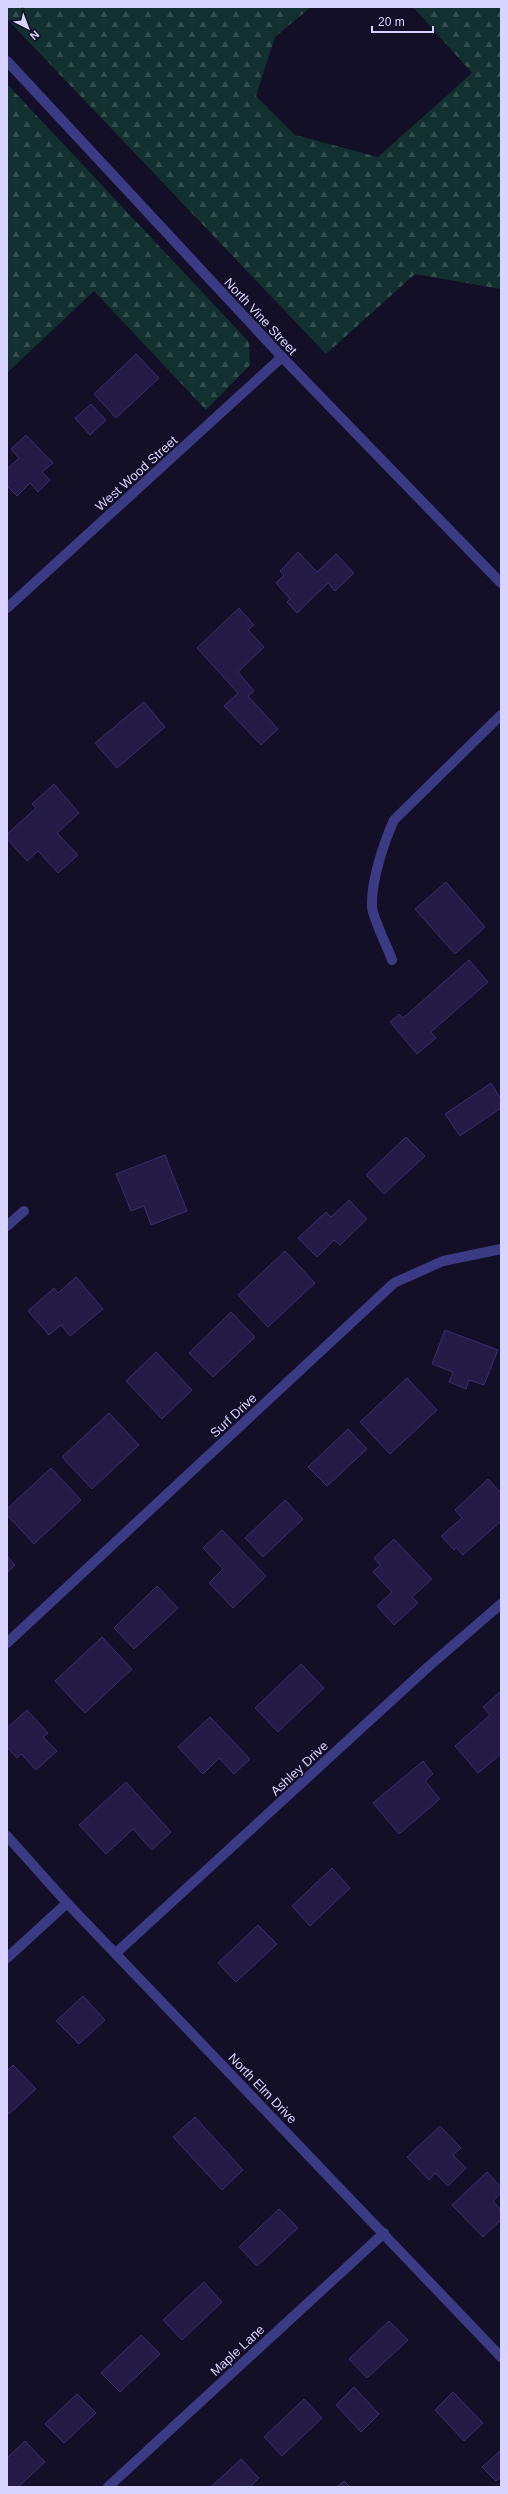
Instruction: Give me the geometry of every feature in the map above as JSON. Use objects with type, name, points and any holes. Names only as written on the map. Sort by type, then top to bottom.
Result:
[{"type":"street","name":"North Vine Street","points":[[7,61],[282,357],[500,579]]},
{"type":"street","name":"West Wood Street","points":[[7,608],[282,357]]},
{"type":"street","points":[[392,960],[372,906],[379,859],[394,820],[501,715]]},
{"type":"street","points":[[7,1226],[24,1211]]},
{"type":"street","name":"Surf Drive","points":[[7,1643],[394,1283],[443,1261],[501,1249]]},
{"type":"street","name":"Ashley Drive","points":[[116,1953],[428,1667],[501,1604]]},
{"type":"street","name":"North Elm Drive","points":[[7,1836],[67,1903],[384,2232],[501,2358]]},
{"type":"street","points":[[7,1958],[67,1903]]},
{"type":"street","name":"Maple Lane","points":[[108,2487],[384,2232]]},
{"type":"green space","points":[[7,7],[311,7],[275,37],[256,96],[295,135],[378,157],[472,73],[415,9],[408,7],[501,7],[501,289],[415,274],[326,354],[7,19]]},
{"type":"green space","points":[[7,84],[249,342],[250,365],[206,410],[94,291],[7,373]]},
{"type":"building","points":[[136,354],[159,378],[116,418],[94,394]]},
{"type":"building","points":[[91,404],[106,420],[90,435],[75,418]]},
{"type":"building","points":[[26,435],[53,463],[42,472],[50,480],[38,492],[30,483],[17,496],[7,486],[7,469],[19,458],[11,449]]},
{"type":"building","points":[[298,552],[317,572],[336,554],[354,573],[335,591],[328,583],[297,613],[287,602],[290,599],[276,583],[284,575],[280,571]]},
{"type":"building","points":[[239,608],[254,625],[248,630],[264,647],[238,672],[254,691],[248,696],[278,729],[261,745],[224,706],[238,693],[197,648]]},
{"type":"building","points":[[144,702],[165,727],[117,768],[95,743]]},
{"type":"building","points":[[54,784],[79,813],[57,833],[78,855],[58,873],[38,851],[27,861],[7,839],[7,834],[36,808],[32,804]]},
{"type":"building","points":[[446,882],[485,927],[455,954],[415,909]]},
{"type":"building","points":[[469,960],[488,982],[431,1032],[436,1038],[417,1054],[390,1022],[399,1014],[403,1018]]},
{"type":"building","points":[[491,1083],[501,1099],[501,1108],[460,1136],[445,1114]]},
{"type":"building","points":[[406,1137],[425,1156],[384,1194],[366,1175]]},
{"type":"building","points":[[165,1155],[187,1211],[151,1225],[144,1206],[131,1211],[116,1174]]},
{"type":"building","points":[[349,1200],[367,1219],[340,1245],[334,1240],[317,1257],[298,1238],[326,1212],[331,1217]]},
{"type":"building","points":[[285,1251],[315,1283],[268,1327],[238,1295]]},
{"type":"building","points":[[76,1277],[103,1309],[70,1336],[61,1325],[49,1335],[28,1311],[54,1288],[58,1293]]},
{"type":"building","points":[[231,1312],[255,1337],[213,1377],[189,1353]]},
{"type":"building","points":[[445,1330],[498,1350],[484,1385],[469,1380],[466,1389],[449,1382],[453,1372],[432,1364]]},
{"type":"building","points":[[156,1352],[192,1390],[162,1419],[126,1381]]},
{"type":"building","points":[[407,1378],[437,1410],[390,1454],[360,1422]]},
{"type":"building","points":[[109,1413],[139,1445],[92,1489],[62,1457]]},
{"type":"building","points":[[348,1429],[367,1449],[327,1486],[308,1467]]},
{"type":"building","points":[[51,1468],[81,1500],[34,1544],[7,1515],[7,1509]]},
{"type":"building","points":[[488,1479],[501,1493],[501,1521],[463,1555],[456,1547],[454,1550],[441,1536],[462,1518],[455,1510]]},
{"type":"building","points":[[285,1500],[303,1519],[263,1557],[245,1538]]},
{"type":"building","points":[[222,1530],[266,1576],[233,1608],[209,1583],[223,1569],[203,1548]]},
{"type":"building","points":[[394,1539],[432,1579],[412,1597],[418,1603],[394,1625],[377,1606],[392,1592],[373,1572],[380,1565],[374,1558]]},
{"type":"building","points":[[7,1556],[15,1565],[7,1573]]},
{"type":"building","points":[[157,1586],[178,1608],[134,1649],[114,1628]]},
{"type":"building","points":[[102,1637],[132,1669],[85,1713],[55,1681]]},
{"type":"building","points":[[301,1664],[324,1688],[278,1732],[255,1708]]},
{"type":"building","points":[[501,1691],[501,1754],[478,1773],[455,1746],[490,1715],[483,1707]]},
{"type":"building","points":[[27,1710],[48,1733],[43,1737],[57,1751],[36,1770],[21,1754],[17,1758],[7,1747],[7,1728]]},
{"type":"building","points":[[210,1717],[250,1759],[234,1774],[219,1758],[203,1774],[178,1747]]},
{"type":"building","points":[[423,1761],[433,1774],[425,1781],[440,1799],[399,1834],[373,1803]]},
{"type":"building","points":[[126,1782],[171,1832],[152,1850],[133,1829],[106,1854],[79,1825]]},
{"type":"building","points":[[332,1868],[350,1888],[310,1926],[292,1906]]},
{"type":"building","points":[[258,1925],[277,1944],[236,1982],[218,1963]]},
{"type":"building","points":[[83,1996],[105,2020],[79,2044],[56,2021]]},
{"type":"building","points":[[13,2065],[36,2089],[9,2114],[7,2111],[7,2071]]},
{"type":"building","points":[[195,2117],[243,2170],[222,2190],[173,2137]]},
{"type":"building","points":[[440,2126],[461,2148],[453,2155],[466,2168],[448,2186],[435,2173],[429,2180],[407,2157]]},
{"type":"building","points":[[487,2172],[501,2187],[501,2193],[493,2201],[501,2210],[501,2220],[483,2237],[452,2205]]},
{"type":"building","points":[[279,2209],[298,2228],[257,2266],[239,2247]]},
{"type":"building","points":[[204,2282],[222,2302],[182,2340],[163,2320]]},
{"type":"building","points":[[389,2321],[408,2340],[367,2378],[349,2359]]},
{"type":"building","points":[[141,2335],[160,2354],[120,2392],[101,2373]]},
{"type":"building","points":[[354,2387],[379,2414],[361,2432],[336,2405]]},
{"type":"building","points":[[453,2392],[483,2423],[464,2441],[435,2410]]},
{"type":"building","points":[[77,2394],[96,2413],[64,2443],[45,2424]]},
{"type":"building","points":[[304,2399],[322,2418],[282,2456],[264,2437]]},
{"type":"building","points":[[25,2441],[45,2462],[18,2487],[7,2487],[7,2458]]},
{"type":"building","points":[[501,2450],[501,2477],[496,2481],[482,2467]]},
{"type":"building","points":[[241,2459],[259,2478],[250,2487],[211,2487]]},
{"type":"building","points":[[344,2481],[350,2487],[337,2487]]}]
